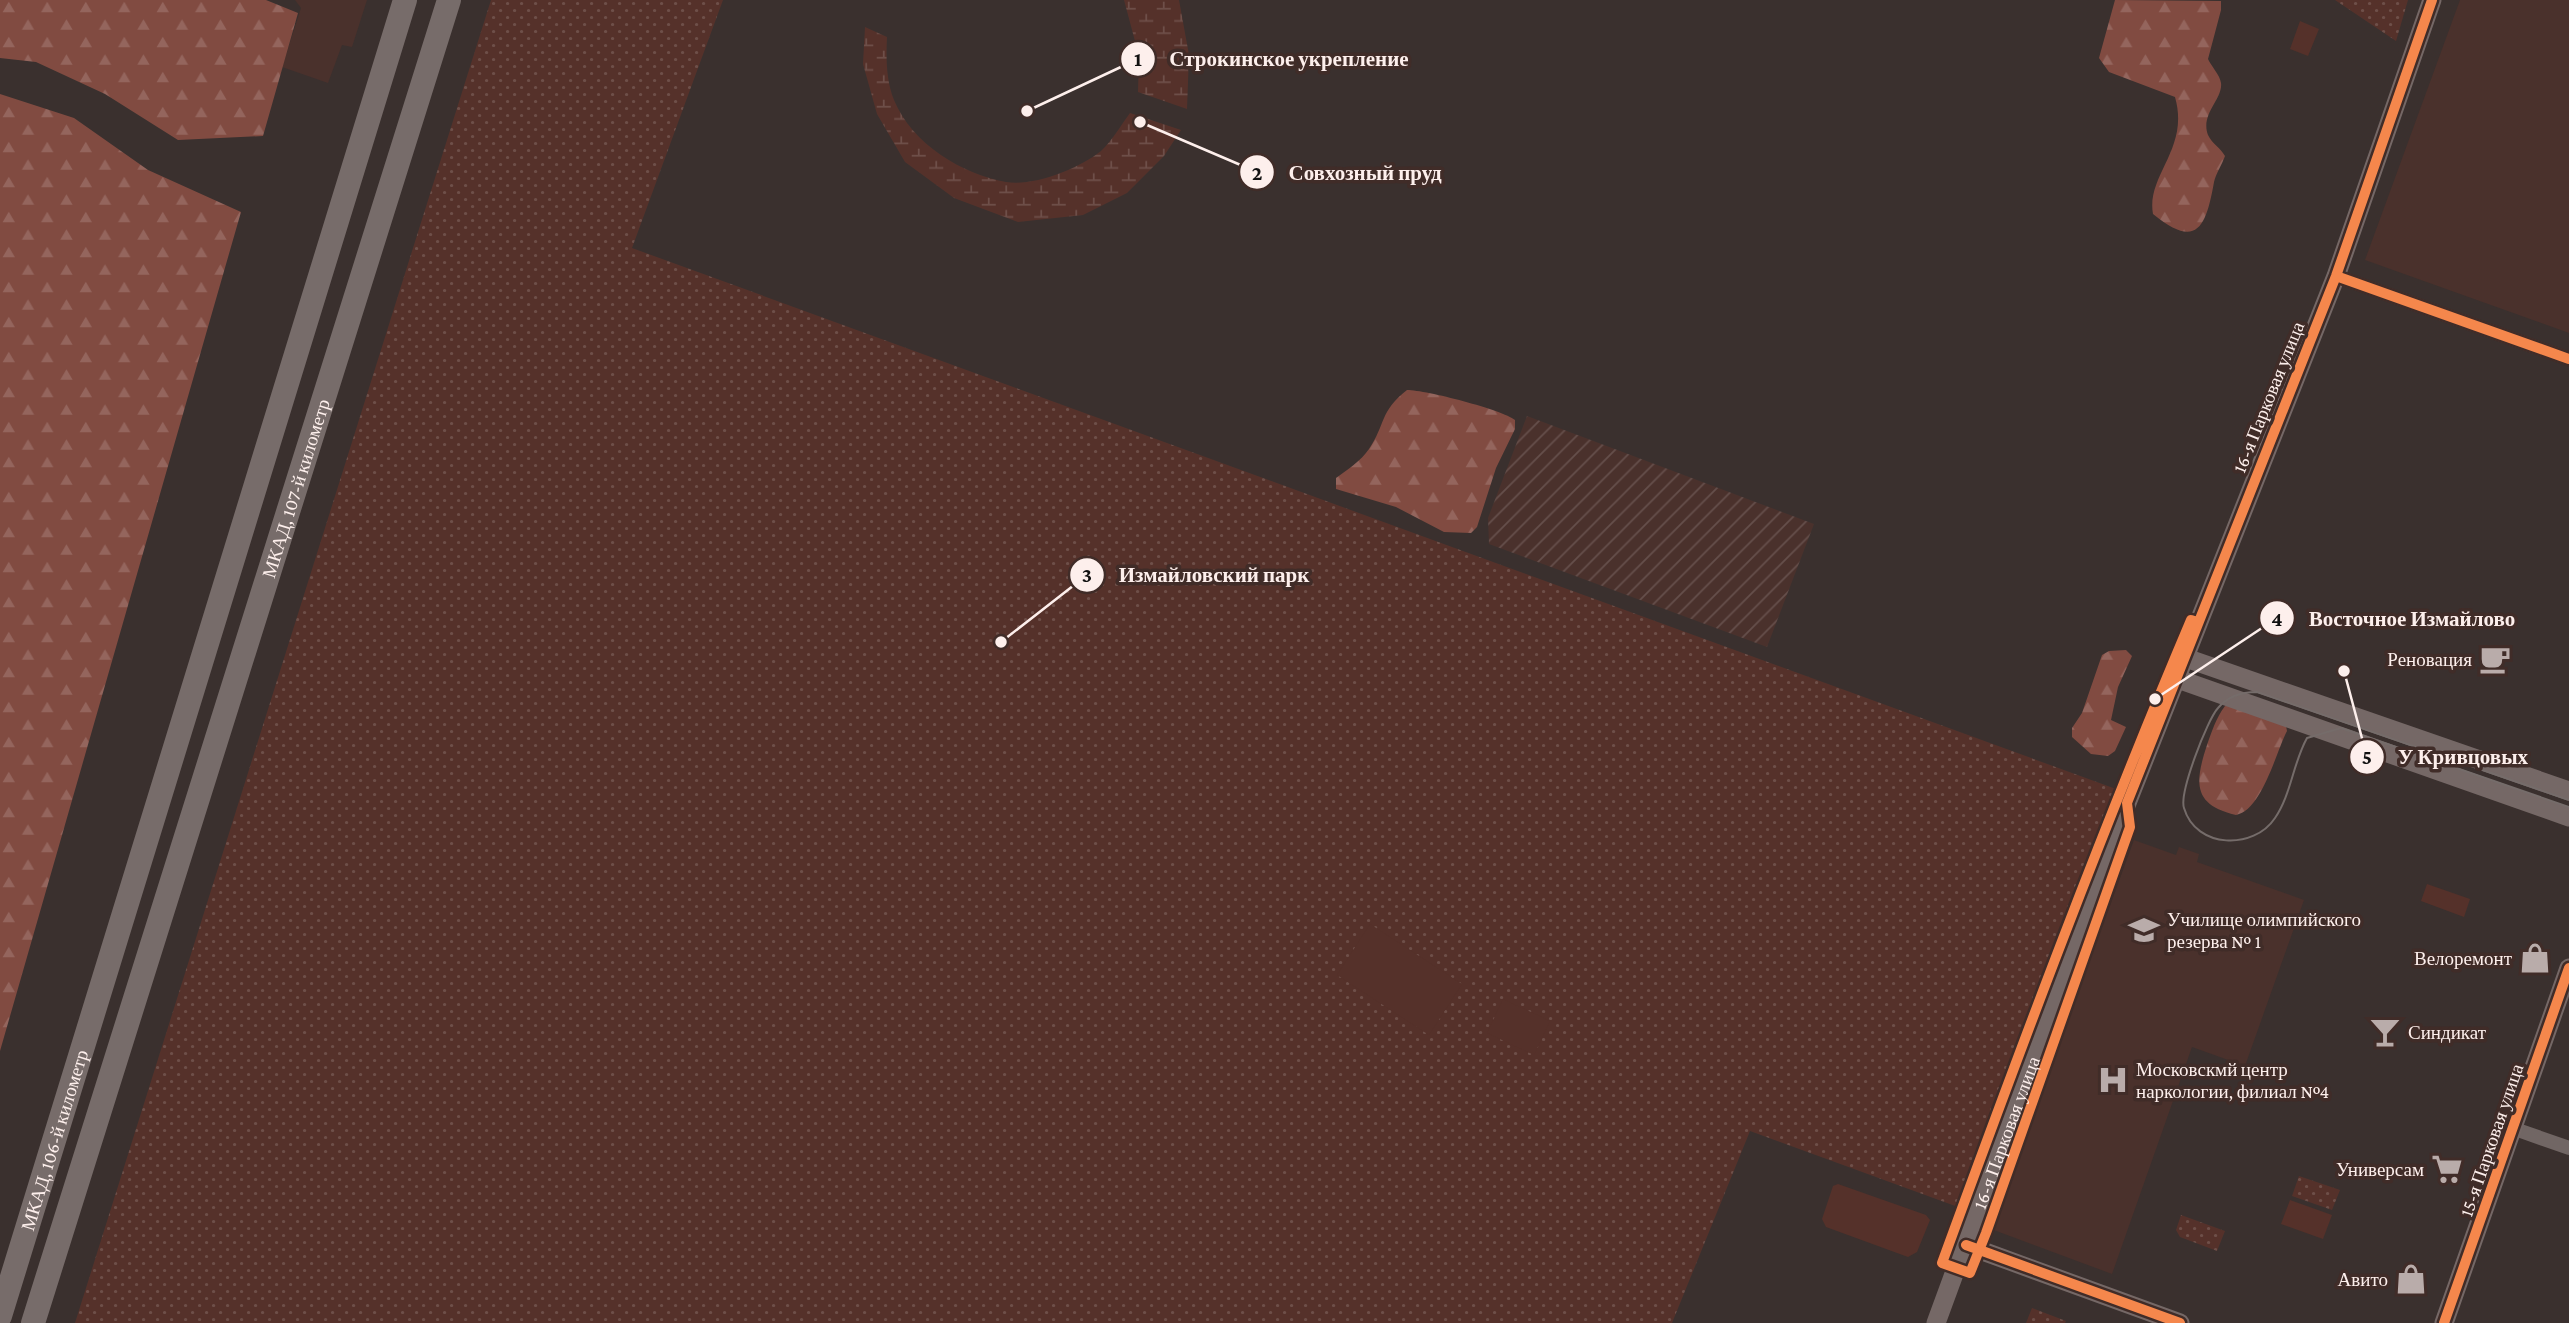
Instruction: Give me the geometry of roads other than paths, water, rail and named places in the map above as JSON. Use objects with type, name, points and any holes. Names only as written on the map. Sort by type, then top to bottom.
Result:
[{"type":"highway","name":"МКАД, 107-й километр","points":[[109,965],[405,0]]},
{"type":"highway","name":"МКАД, 107-й километр","points":[[142,977],[449,0]]},
{"type":"highway","name":"МКАД, 106-й километр","points":[[0,1316],[109,965]]},
{"type":"highway","name":"МКАД, 106-й километр","points":[[33,1323],[142,977]]},
{"type":"main road","name":"16-я Парковая улица","points":[[1936,1323],[2091,896],[2183,657],[2336,276],[2432,0]]},
{"type":"main road","points":[[2183,657],[2569,790]]},
{"type":"main road","points":[[2175,678],[2569,817]]},
{"type":"main road","name":"15-я Парковая улица","points":[[2444,1323],[2515,1129],[2569,968]]},
{"type":"main road","points":[[1966,1245],[2180,1323]]},
{"type":"street","points":[[2336,276],[2569,359]]},
{"type":"street","points":[[2515,1129],[2569,1148]]},
{"type":"tram line","points":[[2569,800],[2257,692],[2226,700],[2213,715],[2195,757],[2186,788],[2184,808],[2190,822],[2213,838],[2240,840],[2254,836],[2266,828],[2280,809],[2307,738],[2341,728],[2569,807]]},
{"type":"place","name":"Строкинское укрепление","points":[[1027,111]]},
{"type":"place","name":"Совхозный пруд","points":[[1140,122]]},
{"type":"place","name":"Измайловский парк","points":[[1001,642]]},
{"type":"place","name":"Реновация","points":[[2495,659]]},
{"type":"place","name":"У Кривцовых","points":[[2344,671]]},
{"type":"place","name":"Восточное Измайлово","points":[[2155,699]]},
{"type":"place","name":"Училище олимпийского резерва № 1","points":[[2144,930]]},
{"type":"place","name":"Велоремонт","points":[[2535,958]]},
{"type":"place","name":"Синдикат","points":[[2385,1032]]},
{"type":"place","name":"Московскмй центр наркологии, филиал №4","points":[[2113,1080]]},
{"type":"place","name":"Универсам","points":[[2447,1169]]},
{"type":"place","name":"Авито","points":[[2411,1279]]}]
